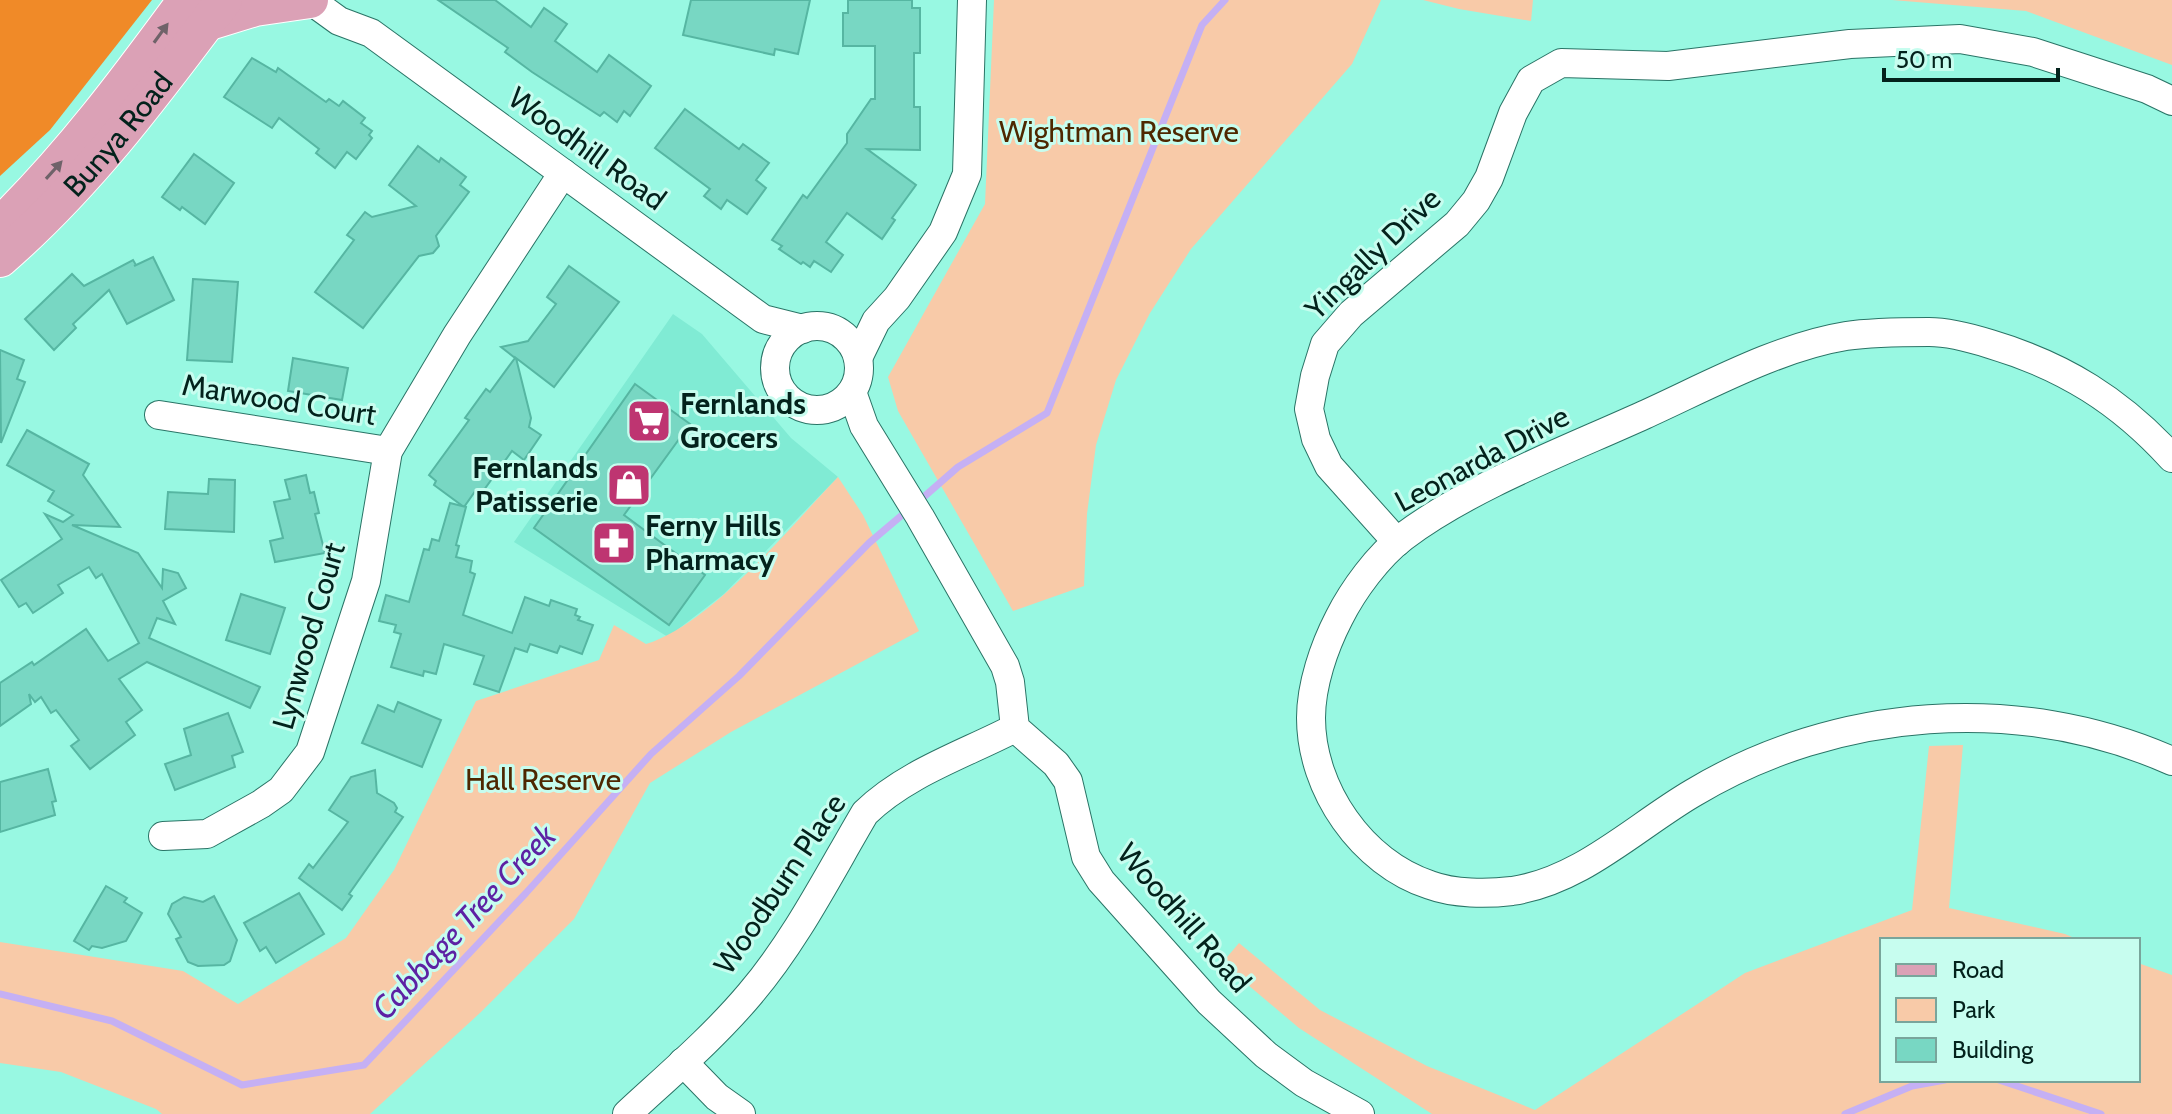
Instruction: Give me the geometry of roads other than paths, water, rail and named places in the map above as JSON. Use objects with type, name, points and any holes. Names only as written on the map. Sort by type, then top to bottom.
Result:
[{"type":"main road","points":[[205,8],[255,8],[310,0]]},
{"type":"main road","name":"Bunya Road","points":[[3,241],[49,216],[100,160],[156,92],[205,8]]},
{"type":"street","name":"Woodhill Road","points":[[310,0],[339,21],[371,33],[763,319],[803,329],[815,326],[829,328],[840,333]]},
{"type":"street","name":"Woodhill Road","points":[[343,0],[352,6],[371,33]]},
{"type":"street","points":[[972,0],[967,174],[943,232],[897,298],[876,321],[858,358],[857,381],[843,399],[864,426],[920,517],[1005,666],[1015,728]]},
{"type":"street","name":"Yingally Drive","points":[[1397,542],[1329,466],[1316,439],[1309,409],[1315,376],[1325,344],[1351,314],[1457,224],[1476,201],[1489,178],[1513,113],[1531,80],[1541,74],[1561,63],[1668,66],[1850,44],[1960,39],[2033,52],[2147,89],[2172,101]]},
{"type":"street","name":"Lynwood Court","points":[[163,836],[207,834],[261,804],[281,790],[310,752],[366,581],[388,451],[457,335],[563,173]]},
{"type":"street","name":"Woodhill Road","points":[[763,319],[780,350],[775,370],[788,399],[810,409],[843,399]]},
{"type":"street","points":[[840,333],[876,321]]},
{"type":"street","points":[[780,350],[785,341],[803,329]]},
{"type":"street","name":"Leonarda Drive","points":[[2172,458],[2087,384],[2023,353],[1974,339],[1934,332],[1846,336],[1782,354],[1589,440],[1435,515],[1397,542],[1339,616],[1315,685],[1311,718],[1324,784],[1345,822],[1368,847],[1401,872],[1430,886],[1461,892],[1509,891],[1551,882],[1735,769],[1789,747],[1843,731],[1898,721],[1949,718],[2043,724],[2114,740],[2172,761]]},
{"type":"street","points":[[840,333],[848,340],[858,358]]},
{"type":"street","name":"Marwood Court","points":[[159,415],[388,451]]},
{"type":"street","name":"Woodhill Road","points":[[1015,728],[1056,764],[1068,781],[1086,857],[1101,881],[1209,1002],[1266,1055],[1304,1083],[1360,1114]]},
{"type":"street","name":"Woodburn Place","points":[[627,1114],[749,995],[782,952],[865,813],[904,783],[1015,728]]},
{"type":"street","points":[[683,1062],[717,1097],[741,1114]]},
{"type":"waterway","name":"Cabbage Tree Creek","points":[[918,502],[958,467],[1047,413],[1202,25],[1225,0]]},
{"type":"waterway","name":"Cabbage Tree Creek","points":[[0,994],[112,1021],[242,1085],[364,1065],[526,893],[651,754],[739,676],[869,543],[908,510]]},
{"type":"waterway","points":[[1845,1114],[1912,1086],[1934,1082]]},
{"type":"waterway","points":[[2005,1082],[2101,1114]]},
{"type":"place","name":"Fernlands Grocers","points":[[649,421]]},
{"type":"place","name":"Fernlands Patisserie","points":[[629,485]]},
{"type":"place","name":"Ferny Hills Pharmacy","points":[[614,543]]},
{"type":"park label","name":"Wightman Reserve","points":[[1119,132]]},
{"type":"park label","name":"Hall Reserve","points":[[543,780]]}]
